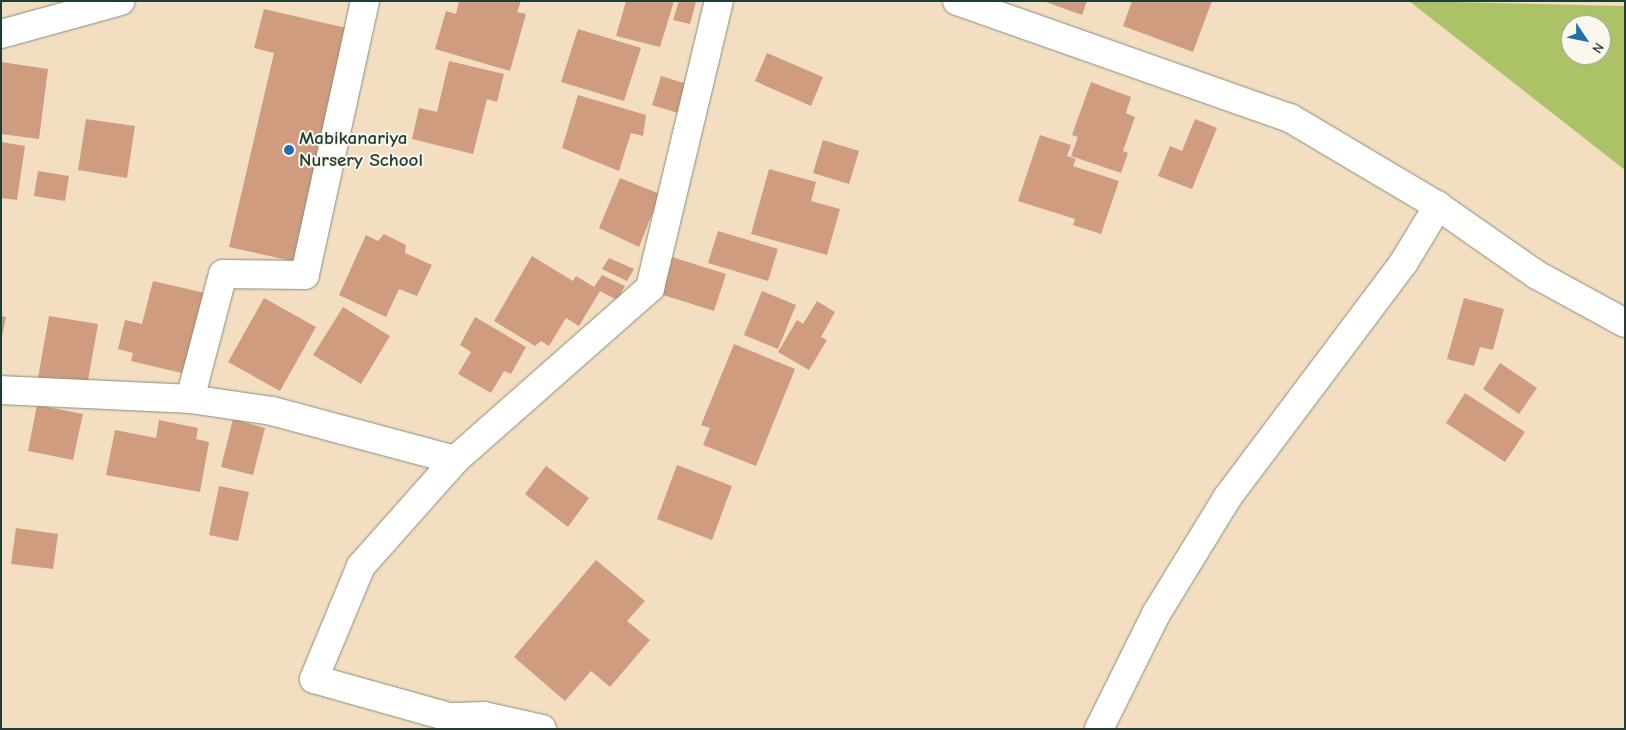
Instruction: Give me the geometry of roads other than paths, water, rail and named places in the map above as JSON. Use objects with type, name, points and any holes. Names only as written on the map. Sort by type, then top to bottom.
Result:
[{"type":"street","points":[[1,34],[121,1]]},
{"type":"street","points":[[190,400],[223,274],[305,274],[365,1]]},
{"type":"street","points":[[542,729],[484,716],[449,717],[314,679],[361,566],[455,460],[650,288],[719,1]]},
{"type":"street","points":[[957,1],[1290,118],[1438,206],[1537,275],[1625,323]]},
{"type":"street","points":[[1099,729],[1156,614],[1227,498],[1404,262],[1438,206]]},
{"type":"street","points":[[1,390],[190,400],[272,411],[455,460]]},
{"type":"place","name":"Mabikanariya Nursery School","points":[[289,150]]}]
